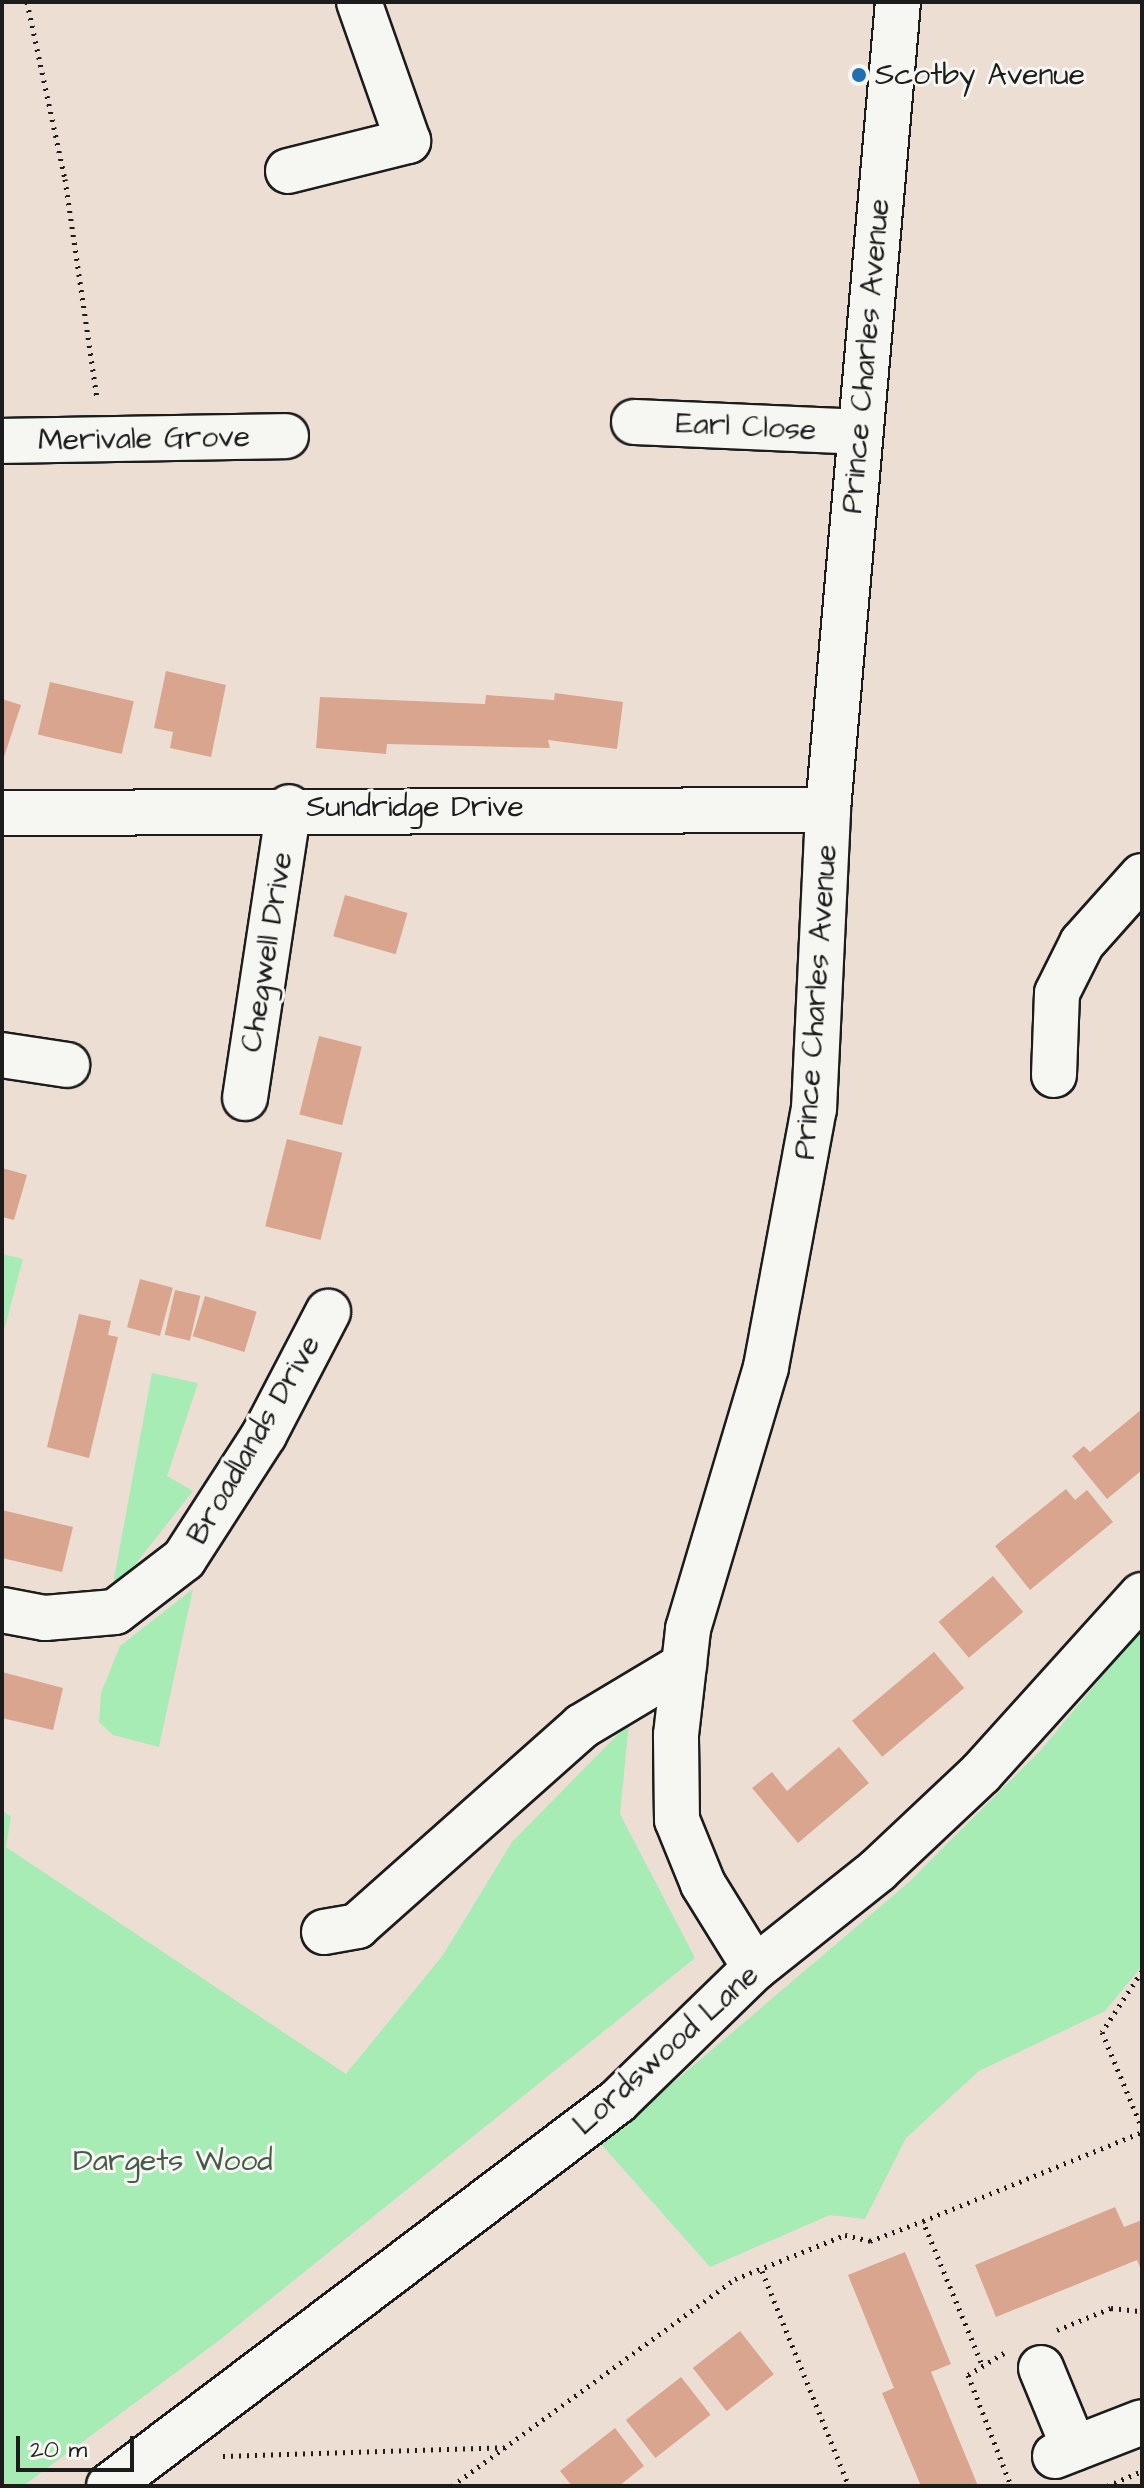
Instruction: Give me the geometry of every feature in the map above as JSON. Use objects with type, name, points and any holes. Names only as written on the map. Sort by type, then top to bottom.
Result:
[{"type":"street","points":[[288,171],[408,141],[359,2]]},
{"type":"street","name":"Prince Charles Avenue","points":[[755,1968],[703,1884],[677,1820],[684,1665],[794,1247],[814,1109],[828,810],[898,2]]},
{"type":"street","name":"Earl Close","points":[[634,422],[859,432]]},
{"type":"street","name":"Merivale Grove","points":[[2,441],[103,444],[286,436]]},
{"type":"street","name":"Sundridge Drive","points":[[2,813],[289,807],[828,810]]},
{"type":"street","name":"Chegwell Drive","points":[[245,1098],[289,807]]},
{"type":"street","points":[[1054,1075],[1057,993],[1082,943],[1142,876]]},
{"type":"street","points":[[2,1055],[67,1065]]},
{"type":"street","name":"Broadlands Drive","points":[[2,1610],[45,1618],[115,1612],[184,1559],[264,1435],[328,1312]]},
{"type":"street","name":"Lordswood Lane","points":[[109,2486],[618,2101],[755,1968],[878,1870],[981,1773],[1142,1595]]},
{"type":"street","points":[[324,1932],[357,1926],[582,1726],[684,1665]]},
{"type":"street","points":[[1041,2368],[1065,2452],[1142,2422]]},
{"type":"path","points":[[27,2],[65,179],[103,444]]},
{"type":"path","points":[[452,2486],[735,2279],[762,2271],[845,2235],[870,2241],[1142,2130],[1102,2032],[1142,1971]]},
{"type":"path","points":[[923,2221],[981,2362]]},
{"type":"path","points":[[762,2271],[849,2486]]},
{"type":"path","points":[[228,2453],[505,2447]]},
{"type":"path","points":[[1107,2486],[1142,2471]]},
{"type":"green space","points":[[2,1254],[23,1259],[5,1327],[2,1326]]},
{"type":"green space","points":[[152,1373],[198,1383],[167,1476],[193,1491],[111,1595]]},
{"type":"green space","points":[[193,1589],[159,1747],[113,1735],[99,1722],[101,1693],[120,1646]]},
{"type":"green space","points":[[1142,1628],[1142,1966],[1105,2011],[979,2071],[906,2138],[865,2219],[830,2215],[710,2267],[601,2144],[908,1883],[1041,1750]]},
{"type":"green space","name":"Dargets Wood","points":[[629,1723],[620,1814],[695,1958],[221,2339],[23,2486],[2,2486],[2,1810],[11,1817],[6,1847],[346,2074],[443,1955],[512,1842]]},
{"type":"building","points":[[166,671],[226,685],[211,757],[170,748],[173,732],[154,728]]},
{"type":"building","points":[[50,682],[134,701],[122,754],[38,735]]},
{"type":"building","points":[[555,693],[623,702],[617,749],[548,740],[550,748],[387,744],[386,754],[316,748],[320,697],[485,704],[486,695],[554,700]]},
{"type":"building","points":[[2,699],[21,705],[4,757],[2,756]]},
{"type":"building","points":[[345,895],[407,913],[396,954],[333,936]]},
{"type":"building","points":[[319,1036],[362,1047],[342,1125],[299,1115]]},
{"type":"building","points":[[287,1139],[342,1153],[321,1240],[265,1226]]},
{"type":"building","points":[[2,1168],[27,1175],[14,1220],[2,1217]]},
{"type":"building","points":[[140,1279],[173,1288],[160,1336],[127,1327]]},
{"type":"building","points":[[175,1290],[200,1296],[190,1341],[165,1335]]},
{"type":"building","points":[[205,1296],[257,1312],[244,1352],[193,1336]]},
{"type":"building","points":[[79,1314],[111,1321],[108,1335],[118,1337],[89,1458],[47,1447]]},
{"type":"building","points":[[1142,1409],[1142,1470],[1107,1499],[1072,1456],[1084,1446],[1090,1452]]},
{"type":"building","points":[[1066,1489],[1075,1500],[1087,1490],[1113,1522],[1030,1590],[995,1546]]},
{"type":"building","points":[[2,1510],[73,1527],[62,1572],[2,1558]]},
{"type":"building","points":[[993,1576],[1023,1612],[969,1658],[939,1622]]},
{"type":"building","points":[[934,1652],[964,1688],[882,1757],[852,1721]]},
{"type":"building","points":[[2,1672],[63,1688],[53,1730],[2,1718]]},
{"type":"building","points":[[839,1747],[869,1783],[798,1843],[752,1788],[772,1772],[787,1791]]},
{"type":"building","points":[[1115,2207],[1124,2227],[1142,2220],[1142,2272],[1137,2260],[996,2317],[975,2265]]},
{"type":"building","points":[[905,2252],[951,2364],[931,2372],[978,2486],[921,2486],[882,2393],[894,2388],[848,2275]]},
{"type":"building","points":[[740,2331],[774,2374],[727,2411],[693,2368]]},
{"type":"building","points":[[681,2377],[711,2415],[655,2458],[626,2420]]},
{"type":"building","points":[[615,2428],[644,2466],[619,2486],[572,2486],[560,2471]]},
{"type":"place","name":"Scotby Avenue","points":[[859,75]]}]
